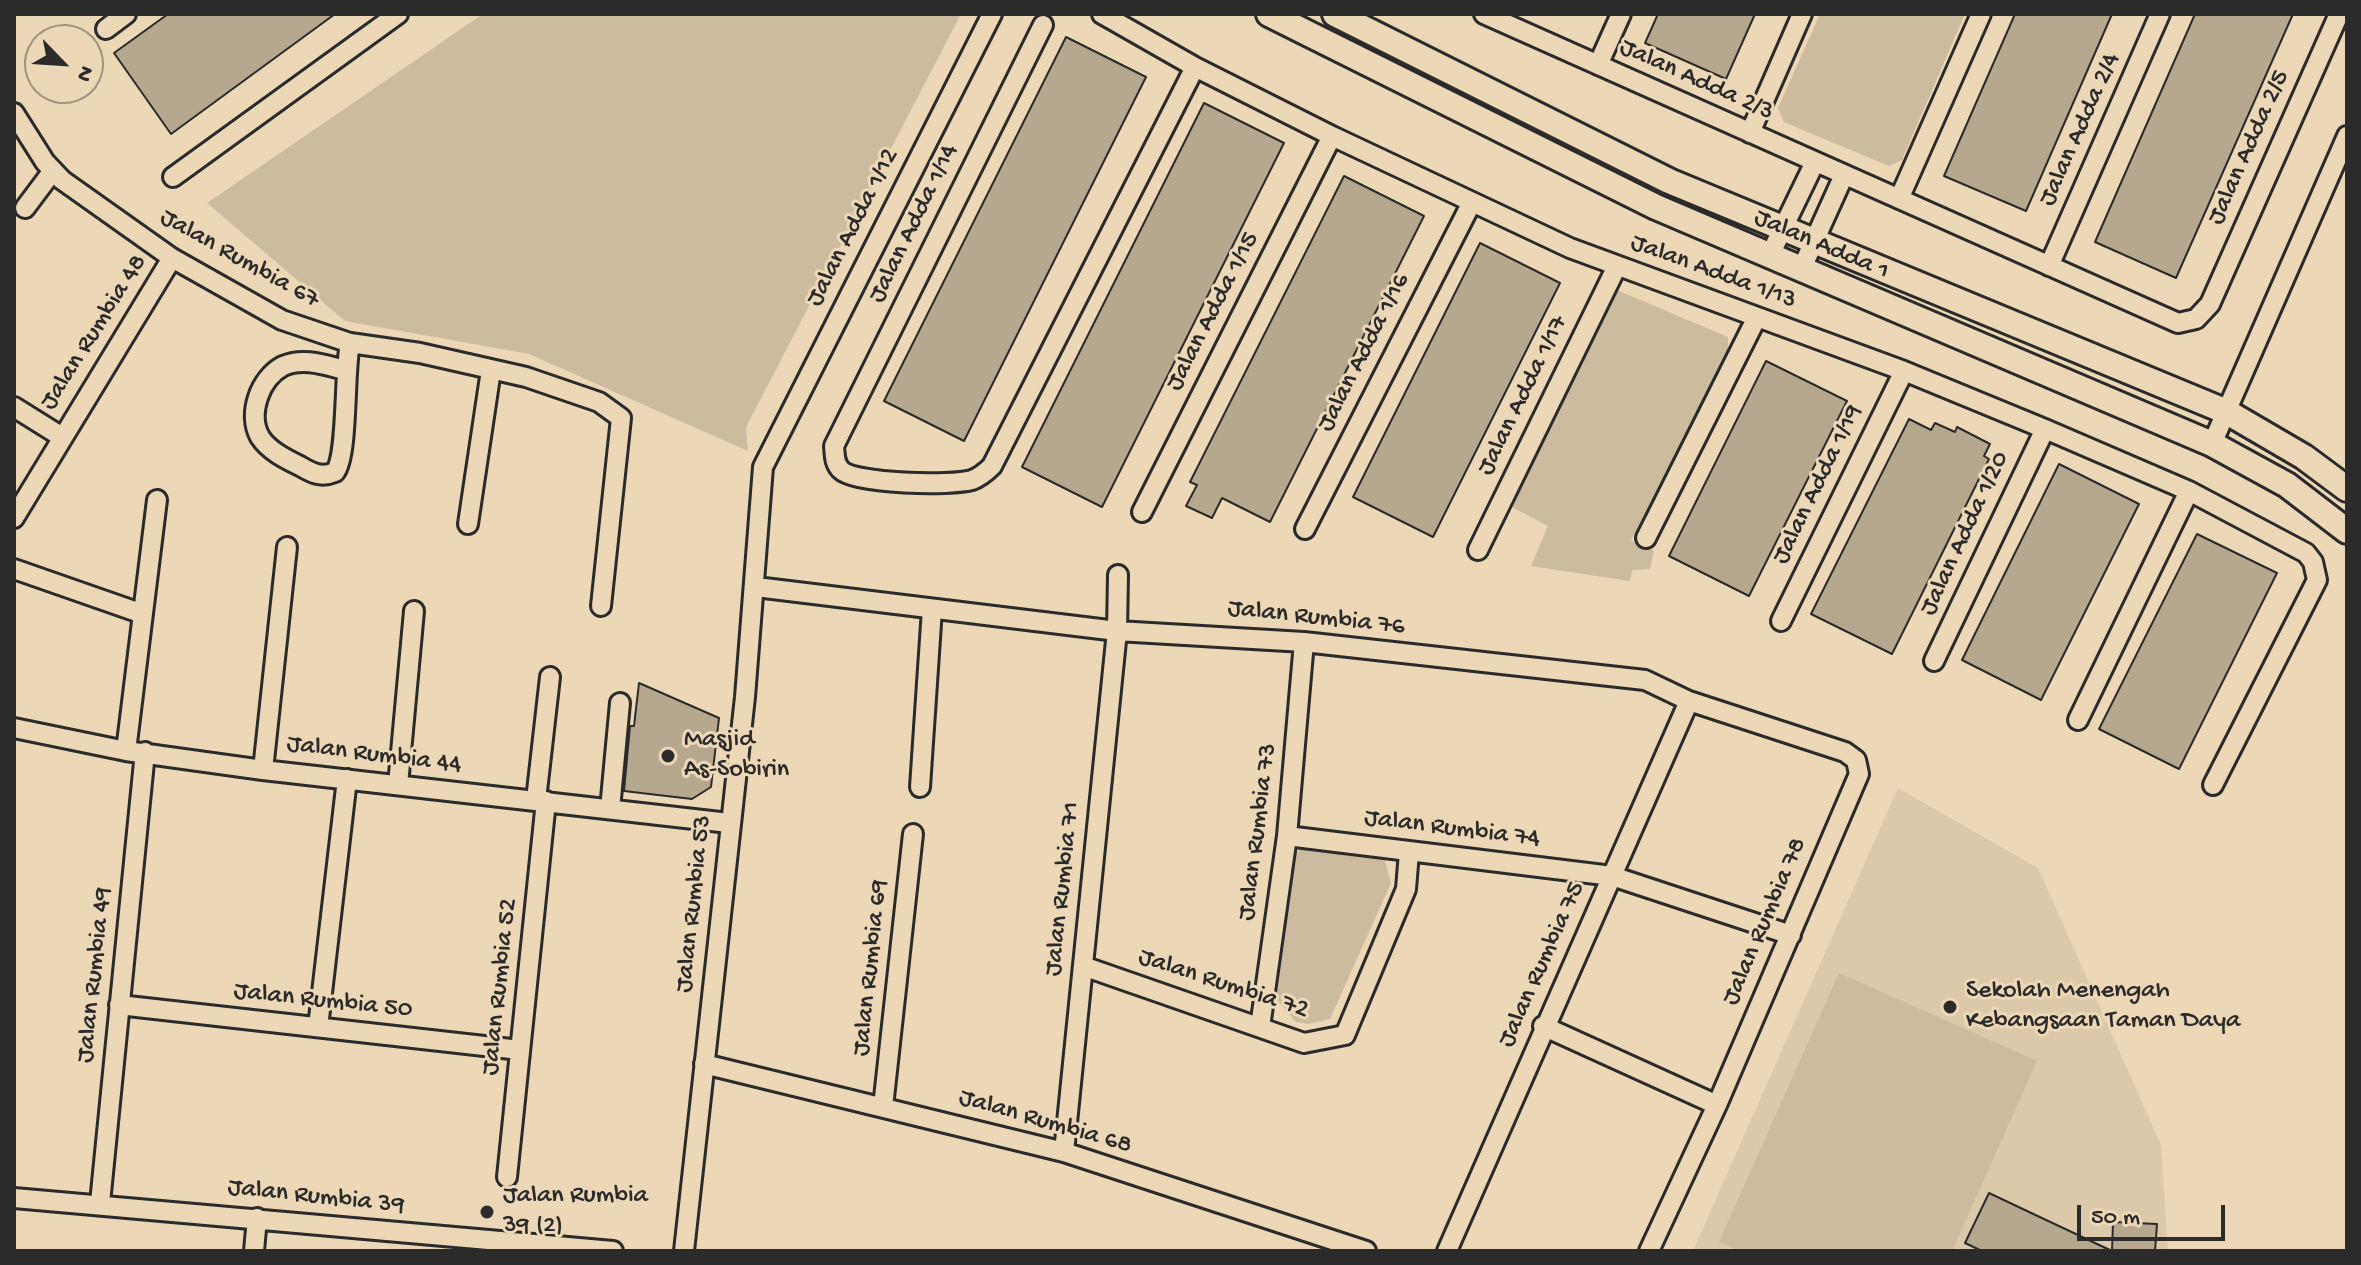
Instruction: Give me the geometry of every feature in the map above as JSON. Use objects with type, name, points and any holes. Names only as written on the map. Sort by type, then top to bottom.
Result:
[{"type":"street","points":[[106,29],[126,14]]},
{"type":"street","points":[[173,177],[398,14]]},
{"type":"street","name":"Jalan Adda 1/12","points":[[763,467],[992,14]]},
{"type":"street","name":"Jalan Adda 1/13","points":[[1102,14],[1195,67],[1472,202],[1617,266],[1904,371],[2045,429],[2189,491],[2306,553],[2313,562],[2317,580],[2213,785]]},
{"type":"street","name":"Jalan Adda 1","points":[[1269,14],[1656,207],[2212,444],[2287,485],[2347,531]]},
{"type":"street","name":"Jalan Adda 1","points":[[1335,14],[1669,181],[2227,412],[2304,457],[2347,489]]},
{"type":"street","name":"Jalan Adda 2/3","points":[[1484,14],[1899,199]]},
{"type":"street","points":[[1598,65],[1621,14]]},
{"type":"street","points":[[1750,133],[1802,14]]},
{"type":"street","points":[[1981,14],[1899,199],[2049,266]]},
{"type":"street","name":"Jalan Adda 2/4","points":[[2049,266],[2160,14]]},
{"type":"street","name":"Jalan Adda 2/5","points":[[2049,266],[2178,323],[2196,319],[2210,304],[2339,14]]},
{"type":"street","name":"Jalan Adda 1/14","points":[[1043,25],[834,446],[835,462],[842,472],[864,479],[955,483],[971,480],[992,466],[1195,67]]},
{"type":"street","name":"Jalan Rumbia 67","points":[[14,113],[52,172],[172,258],[282,320],[350,343],[420,353],[526,377],[599,402],[621,418],[601,606]]},
{"type":"street","name":"Jalan Adda 1/15","points":[[1142,512],[1332,136]]},
{"type":"street","points":[[2212,444],[2347,136]]},
{"type":"street","points":[[1770,255],[1815,162]]},
{"type":"street","points":[[25,208],[52,172]]},
{"type":"street","points":[[1802,268],[1844,175]]},
{"type":"street","name":"Jalan Adda 1/16","points":[[1305,529],[1472,202]]},
{"type":"street","name":"Jalan Rumbia 48","points":[[14,518],[172,258]]},
{"type":"street","name":"Jalan Adda 1/17","points":[[1478,550],[1617,266]]},
{"type":"street","points":[[1646,538],[1757,317]]},
{"type":"street","points":[[345,370],[308,362],[283,366],[269,378],[258,396],[255,417],[261,438],[287,460],[315,474],[328,475],[340,466],[345,370],[350,343]]},
{"type":"street","points":[[468,524],[491,370]]},
{"type":"street","name":"Jalan Adda 1/19","points":[[1781,621],[1904,371]]},
{"type":"street","points":[[14,407],[62,437]]},
{"type":"street","name":"Jalan Adda 1/20","points":[[1934,661],[2045,429]]},
{"type":"street","name":"Jalan Rumbia 53","points":[[684,1251],[756,587],[763,467]]},
{"type":"street","points":[[2078,720],[2189,491]]},
{"type":"street","name":"Jalan Rumbia 49","points":[[100,1203],[119,1005],[143,614],[157,500]]},
{"type":"street","points":[[263,770],[287,547]]},
{"type":"street","points":[[14,569],[143,614]]},
{"type":"street","name":"Jalan Rumbia 71","points":[[1064,1152],[1117,631],[1118,575]]},
{"type":"street","name":"Jalan Rumbia 76","points":[[756,587],[1117,631],[1304,642],[1645,680],[1689,701],[1845,752],[1856,760]]},
{"type":"street","points":[[920,787],[932,609]]},
{"type":"street","points":[[398,785],[414,611]]},
{"type":"street","name":"Jalan Rumbia 73","points":[[1260,1027],[1287,836],[1304,642]]},
{"type":"street","name":"Jalan Rumbia 52","points":[[507,1177],[550,677]]},
{"type":"street","name":"Jalan Rumbia 75","points":[[1447,1251],[1543,1026],[1689,701]]},
{"type":"street","points":[[610,809],[620,703]]},
{"type":"street","name":"Jalan Rumbia 44","points":[[14,728],[263,770],[729,823]]},
{"type":"street","name":"Jalan Rumbia 78","points":[[1649,1251],[1717,1105],[1859,774],[1856,760]]},
{"type":"street","points":[[318,1027],[347,779]]},
{"type":"street","name":"Jalan Rumbia 69","points":[[883,1107],[913,834]]},
{"type":"street","name":"Jalan Rumbia 74","points":[[1287,836],[1612,876],[1791,935]]},
{"type":"street","name":"Jalan Rumbia 72","points":[[1083,966],[1304,1043],[1345,1035],[1406,889],[1409,852]]},
{"type":"street","name":"Jalan Rumbia 50","points":[[119,1005],[520,1050]]},
{"type":"street","points":[[1543,1026],[1717,1105]]},
{"type":"street","name":"Jalan Rumbia 68","points":[[704,1064],[1064,1152],[1366,1251]]},
{"type":"street","name":"Jalan Rumbia 39","points":[[14,1198],[100,1203],[613,1251]]},
{"type":"street","points":[[254,1251],[257,1218]]},
{"type":"shaded area","points":[[483,14],[961,14],[746,427],[748,451],[529,354],[345,321],[207,203]]},
{"type":"shaded area","points":[[1820,14],[1965,14],[1902,160],[1889,166],[1784,122],[1778,108]]},
{"type":"shaded area","points":[[1612,288],[1728,337],[1728,349],[1631,541],[1654,551],[1650,569],[1632,570],[1630,581],[1531,566],[1548,526],[1506,504]]},
{"type":"shaded area","name":"Sekolah Menengah Kebangsaan Taman Daya","points":[[1898,788],[2038,868],[2161,1145],[2168,1251],[1693,1251]]},
{"type":"shaded area","points":[[1303,846],[1384,857],[1391,883],[1330,1019],[1308,1024],[1296,1022],[1276,999],[1292,858]]},
{"type":"shaded area","points":[[1839,973],[2037,1061],[1952,1251],[1740,1251],[1719,1242]]},
{"type":"building","points":[[168,14],[335,14],[171,134],[114,53]]},
{"type":"building","points":[[1658,14],[1755,14],[1726,79],[1645,43]]},
{"type":"building","points":[[2015,14],[2112,14],[2026,211],[1944,176]]},
{"type":"building","points":[[2195,14],[2293,14],[2176,278],[2095,242]]},
{"type":"building","points":[[1066,37],[1146,77],[964,441],[884,401]]},
{"type":"building","points":[[1204,103],[1284,143],[1102,507],[1022,467]]},
{"type":"building","points":[[1344,176],[1424,216],[1270,522],[1222,498],[1212,518],[1186,506],[1197,485],[1190,482]]},
{"type":"building","points":[[1480,243],[1560,283],[1433,537],[1353,497]]},
{"type":"building","points":[[1766,361],[1847,401],[1749,596],[1669,556]]},
{"type":"building","points":[[1909,419],[1931,430],[1935,423],[1955,432],[1957,427],[1990,444],[1984,456],[1989,459],[1892,654],[1811,614]]},
{"type":"building","points":[[2059,464],[2139,504],[2041,700],[1962,660]]},
{"type":"building","points":[[2197,534],[2277,573],[2179,769],[2099,729]]},
{"type":"building","name":"Masjid As-Sobirin","points":[[639,683],[719,718],[711,787],[692,799],[624,791],[630,726],[634,726]]},
{"type":"building","points":[[1989,1193],[2112,1251],[1982,1251],[1965,1243]]},
{"type":"building","points":[[2113,1222],[2157,1224],[2155,1251],[2112,1251]]},
{"type":"place","name":"Masjid As-Sobirin","points":[[668,756]]},
{"type":"place","name":"Sekolah Menengah Kebangsaan Taman Daya","points":[[1950,1007]]},
{"type":"place","name":"Jalan Rumbia 39 (2)","points":[[487,1212]]}]
